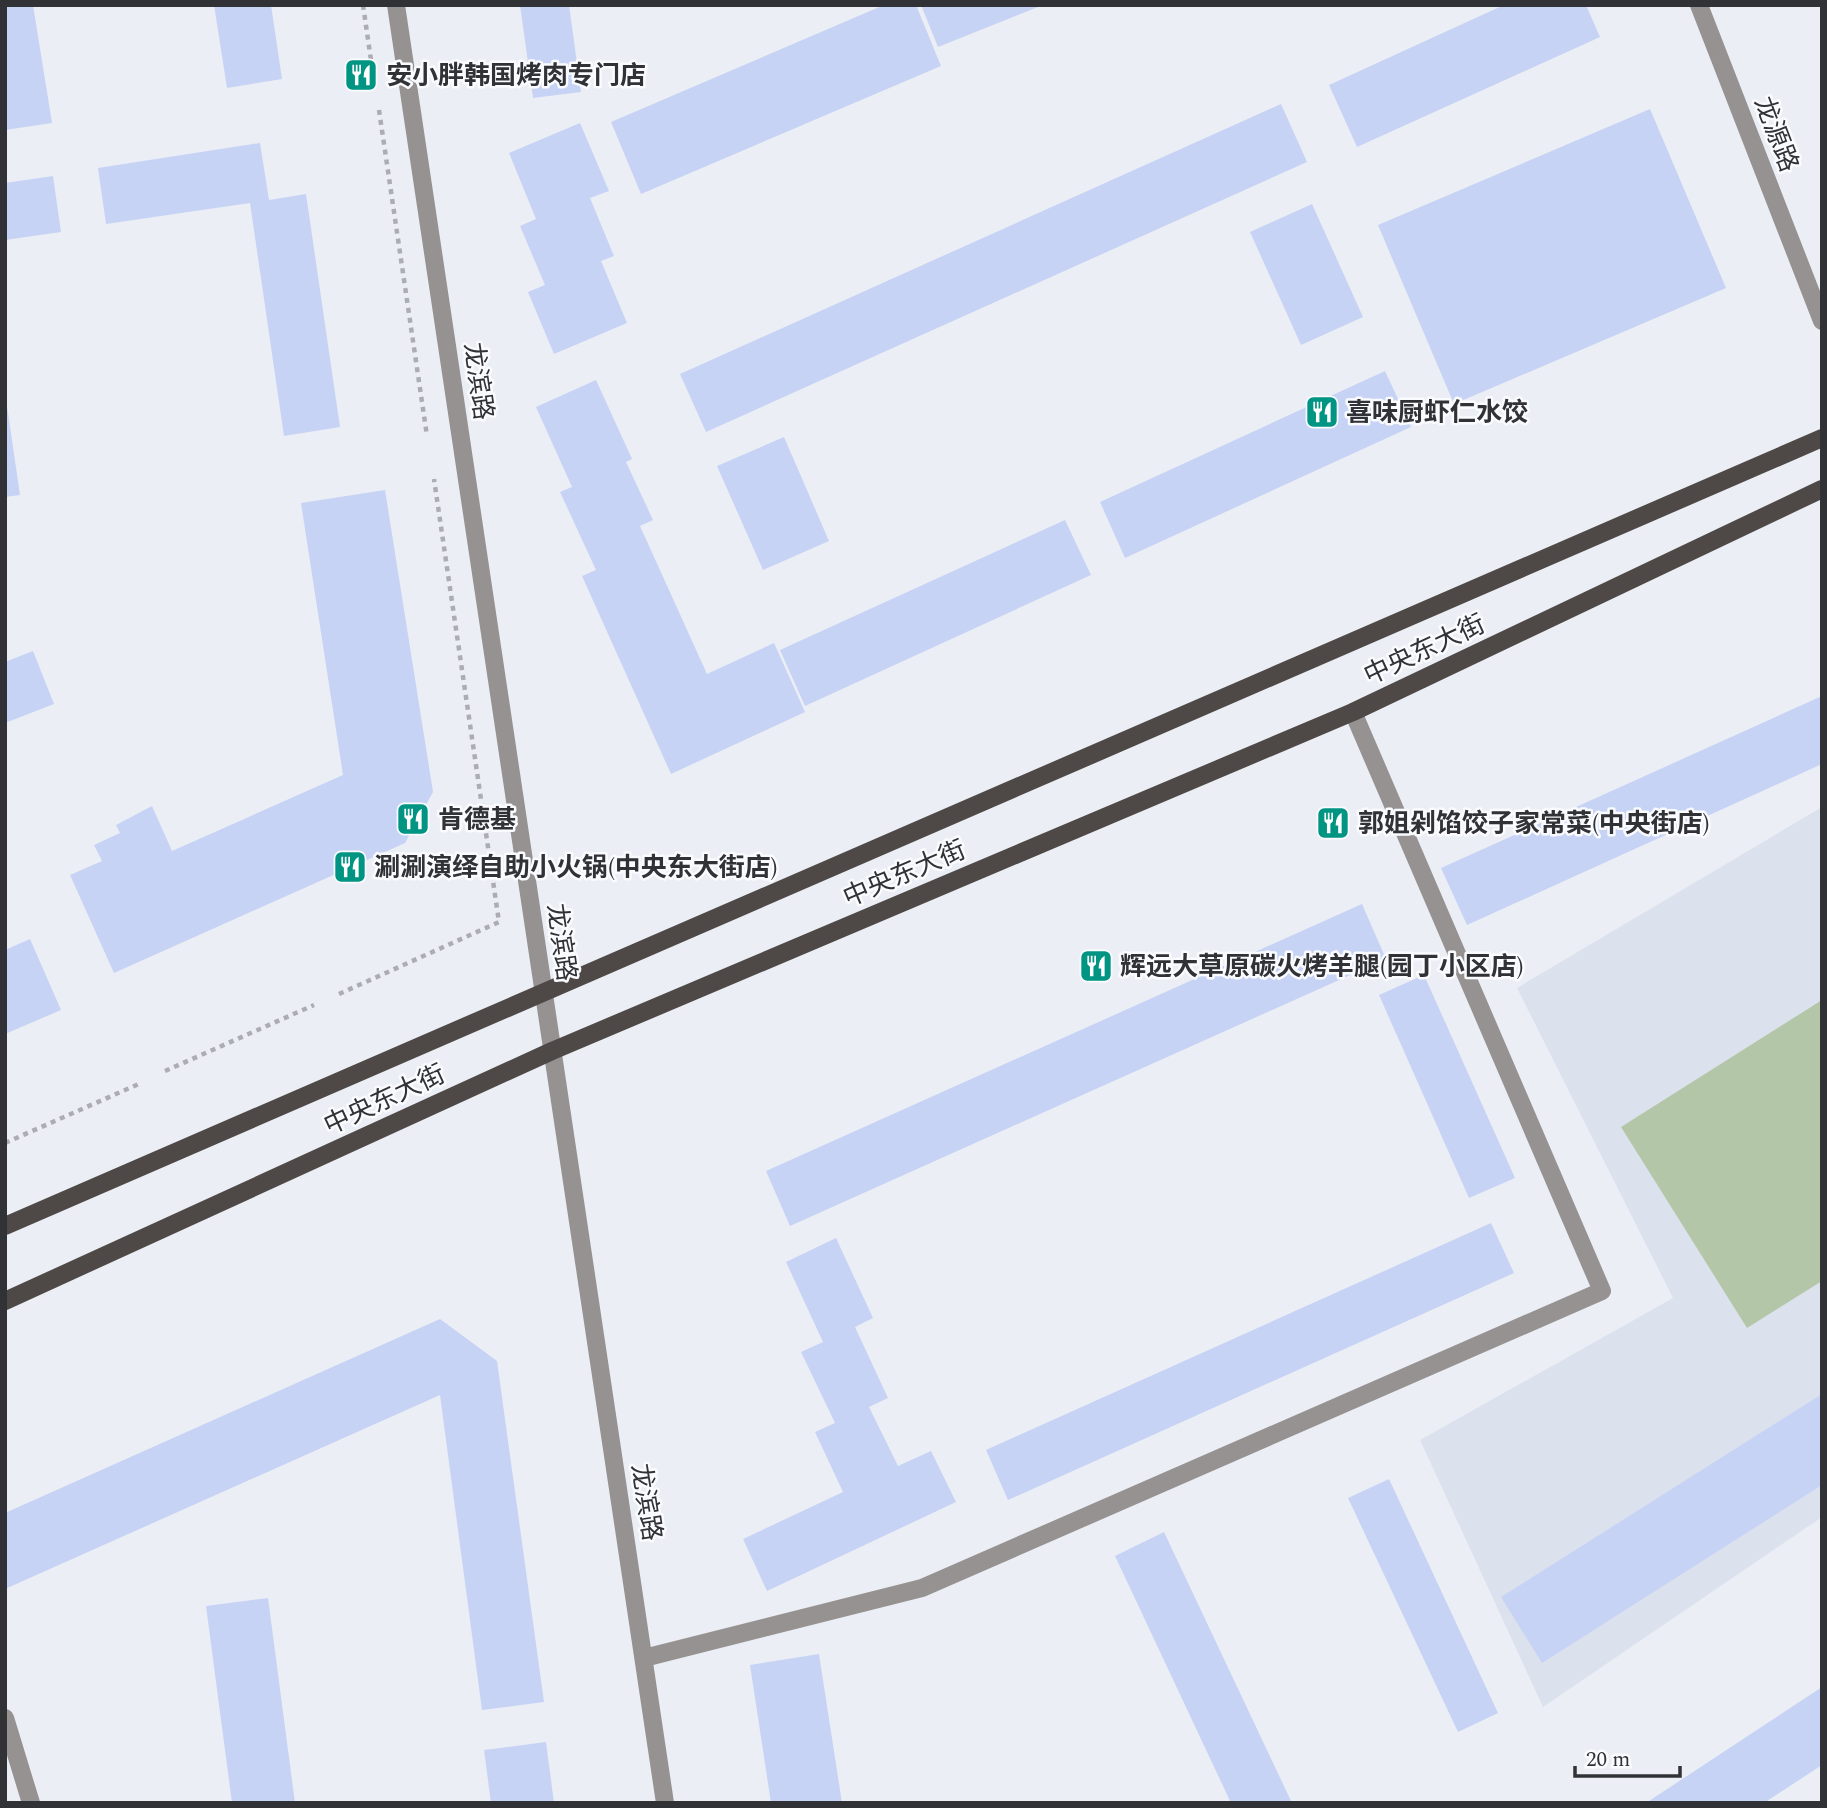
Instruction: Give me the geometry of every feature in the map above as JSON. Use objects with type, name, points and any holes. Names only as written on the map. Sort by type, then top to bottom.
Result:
[{"type":"main road","name":"中央东大街","points":[[5,1226],[1822,438]]},
{"type":"main road","name":"中央东大街","points":[[5,1301],[552,1051],[1353,712],[1822,489]]},
{"type":"street","name":"龙滨路","points":[[396,5],[666,1803]]},
{"type":"street","name":"龙源路","points":[[1699,5],[1822,321]]},
{"type":"street","points":[[644,1658],[922,1588],[1602,1291],[1353,712]]},
{"type":"street","points":[[5,1718],[31,1803]]},
{"type":"path","points":[[363,5],[372,67]]},
{"type":"path","points":[[379,110],[427,436]]},
{"type":"path","points":[[339,994],[499,922],[434,479]]},
{"type":"path","points":[[165,1071],[314,1005]]},
{"type":"path","points":[[5,1143],[141,1083]]},
{"type":"shaded area","points":[[1822,807],[1822,1517],[1543,1707],[1420,1440],[1673,1298],[1517,988]]},
{"type":"green space","points":[[1822,1000],[1822,1281],[1747,1328],[1621,1127]]},
{"type":"building","points":[[5,5],[33,5],[52,123],[5,130]]},
{"type":"building","points":[[214,5],[271,5],[282,79],[227,88]]},
{"type":"building","points":[[520,5],[569,5],[581,92],[533,98]]},
{"type":"building","points":[[884,5],[916,5],[941,66],[641,194],[611,122]]},
{"type":"building","points":[[921,5],[1043,5],[938,47]]},
{"type":"building","points":[[1504,5],[1586,5],[1600,37],[1357,147],[1329,85]]},
{"type":"building","points":[[1281,104],[1307,162],[706,432],[680,374]]},
{"type":"building","points":[[1650,109],[1726,288],[1454,404],[1378,225]]},
{"type":"building","points":[[580,123],[609,191],[590,198],[614,256],[601,261],[627,323],[554,354],[528,292],[545,285],[520,226],[536,219],[509,153]]},
{"type":"building","points":[[260,143],[269,200],[306,194],[340,427],[284,436],[250,203],[106,224],[98,168]]},
{"type":"building","points":[[53,176],[61,232],[5,240],[5,183]]},
{"type":"building","points":[[1312,204],[1363,317],[1301,345],[1250,232]]},
{"type":"building","points":[[1385,371],[1411,427],[1125,558],[1100,502]]},
{"type":"building","points":[[596,380],[632,459],[626,462],[653,520],[640,526],[707,674],[774,643],[805,712],[671,774],[582,576],[596,570],[560,492],[572,487],[536,407]]},
{"type":"building","points":[[5,406],[20,495],[5,497]]},
{"type":"building","points":[[784,437],[829,541],[763,570],[717,466]]},
{"type":"building","points":[[385,490],[433,792],[405,843],[114,973],[70,875],[102,861],[94,845],[120,833],[116,825],[152,806],[172,851],[343,775],[301,503]]},
{"type":"building","points":[[1065,520],[1091,575],[805,706],[780,650]]},
{"type":"building","points":[[33,651],[54,704],[5,723],[5,662]]},
{"type":"building","points":[[1822,696],[1822,764],[1467,925],[1441,868]]},
{"type":"building","points":[[1362,904],[1386,959],[790,1226],[766,1171]]},
{"type":"building","points":[[30,939],[61,1010],[5,1034],[5,950]]},
{"type":"building","points":[[1424,975],[1515,1178],[1469,1198],[1379,995]]},
{"type":"building","points":[[1491,1223],[1514,1273],[1008,1500],[986,1450]]},
{"type":"building","points":[[836,1238],[873,1318],[855,1327],[888,1398],[869,1407],[898,1466],[931,1451],[956,1502],[767,1591],[743,1539],[843,1492],[815,1432],[835,1423],[801,1352],[823,1342],[786,1262]]},
{"type":"building","points":[[440,1319],[497,1361],[544,1702],[482,1710],[440,1395],[5,1589],[5,1513]]},
{"type":"building","points":[[1822,1394],[1822,1485],[1542,1663],[1501,1597]]},
{"type":"building","points":[[1389,1479],[1498,1713],[1458,1732],[1348,1498]]},
{"type":"building","points":[[1164,1532],[1291,1801],[1287,1803],[1231,1803],[1115,1556]]},
{"type":"building","points":[[268,1598],[295,1803],[232,1803],[206,1606]]},
{"type":"building","points":[[819,1654],[842,1803],[771,1803],[750,1665]]},
{"type":"building","points":[[1822,1687],[1822,1765],[1764,1803],[1646,1803]]},
{"type":"building","points":[[546,1742],[554,1803],[491,1803],[484,1750]]},
{"type":"place","name":"安小胖韩国烤肉专门店","points":[[361,75]]},
{"type":"place","name":"喜味厨虾仁水饺","points":[[1322,412]]},
{"type":"place","name":"肯德基","points":[[413,819]]},
{"type":"place","name":"郭姐剁馅饺子家常菜(中央街店)","points":[[1333,823]]},
{"type":"place","name":"涮涮演绎自助小火锅(中央东大街店)","points":[[350,867]]},
{"type":"place","name":"辉远大草原碳火烤羊腿(园丁小区店)","points":[[1096,966]]}]
